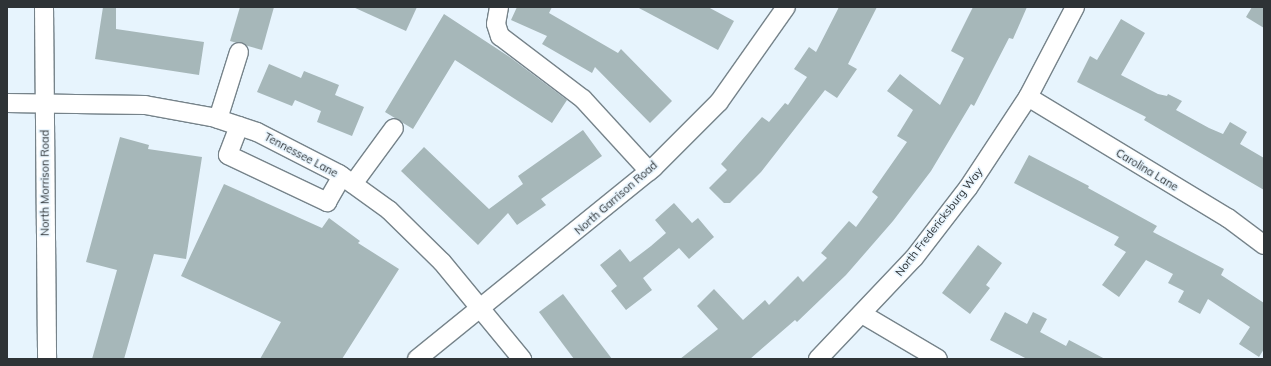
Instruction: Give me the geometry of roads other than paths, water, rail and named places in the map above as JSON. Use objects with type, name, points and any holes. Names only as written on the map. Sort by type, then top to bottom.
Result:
[{"type":"street","name":"North Morrison Road","points":[[44,7],[47,359]]},
{"type":"street","points":[[499,7],[496,24],[500,36],[583,99],[649,171]]},
{"type":"street","name":"North Garrison Road","points":[[417,359],[649,171],[719,102],[786,7]]},
{"type":"street","name":"North Fredericksburg Way","points":[[818,359],[914,258],[968,188],[1028,97],[1074,7]]},
{"type":"street","points":[[218,120],[239,52]]},
{"type":"street","name":"Carolina Lane","points":[[1028,97],[1228,218],[1264,245]]},
{"type":"street","name":"Tennessee Lane","points":[[7,103],[45,102],[145,105],[218,120],[257,132],[348,180],[389,210],[442,262],[522,359]]},
{"type":"street","points":[[239,126],[228,156],[327,202],[394,128]]},
{"type":"street","points":[[862,314],[938,359]]}]
